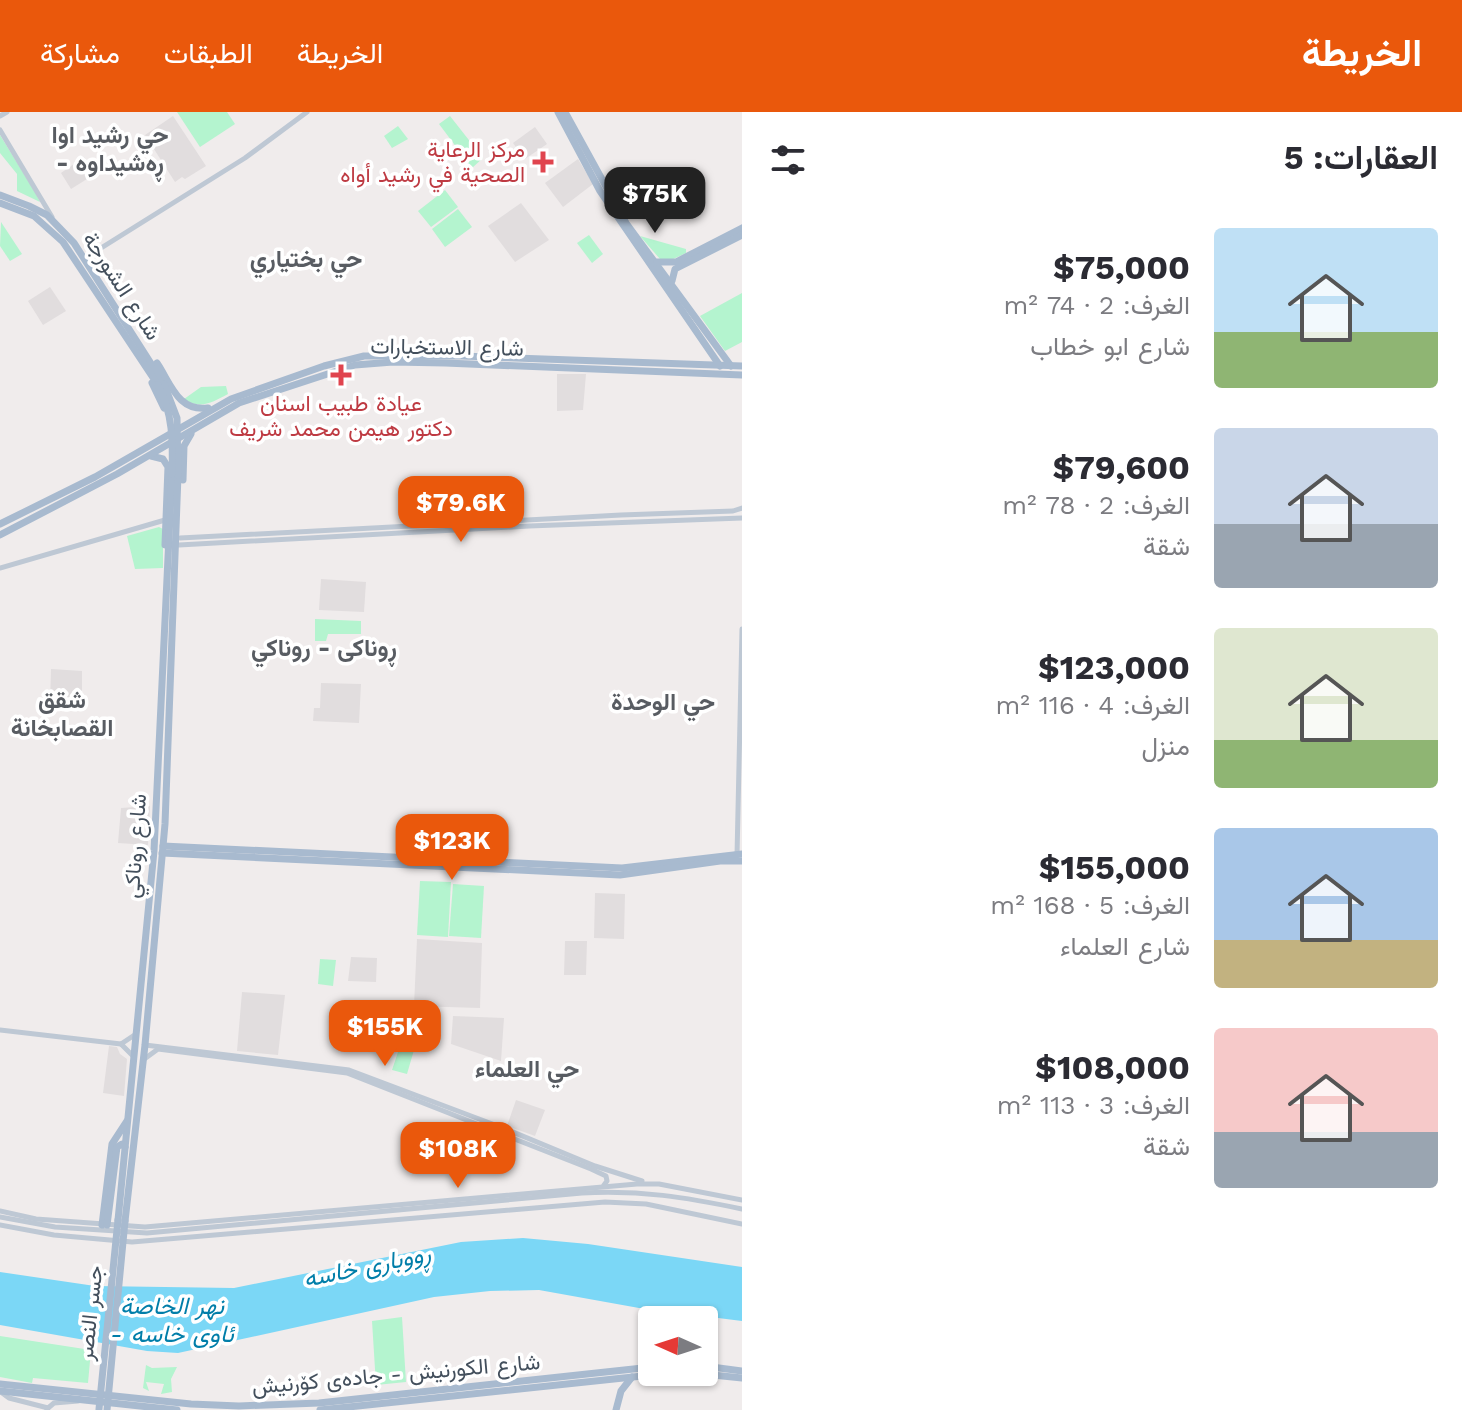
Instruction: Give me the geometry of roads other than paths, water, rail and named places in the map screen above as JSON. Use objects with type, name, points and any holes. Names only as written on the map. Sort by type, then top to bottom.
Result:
[{"type":"main road","points":[[564,115],[616,207],[731,366]]},
{"type":"main road","points":[[564,115],[606,201],[720,366]]},
{"type":"main road","name":"شارع الشورجة","points":[[0,195],[36,209],[55,221],[85,258],[93,279]]},
{"type":"main road","points":[[0,203],[34,216],[63,242],[93,279],[161,384],[172,424],[173,472],[165,520],[167,592]]},
{"type":"main road","points":[[672,283],[672,272],[677,264],[742,228]]},
{"type":"main road","points":[[656,261],[677,264],[742,235]]},
{"type":"main road","points":[[116,315],[151,354],[179,401],[198,409],[214,407]]},
{"type":"main road","points":[[116,315],[167,410],[173,411],[179,401]]},
{"type":"main road","name":"شارع الاستخبارات","points":[[0,524],[95,477],[231,399],[381,354],[742,375]]},
{"type":"main road","name":"شارع الاستخبارات","points":[[0,535],[142,460],[239,403],[339,365]]},
{"type":"main road","name":"شارع الاستخبارات","points":[[645,367],[742,366]]},
{"type":"main road","points":[[160,438],[168,429],[162,403]]},
{"type":"main road","points":[[175,577],[185,442],[204,423]]},
{"type":"main road","points":[[142,460],[158,456],[173,472]]},
{"type":"main road","points":[[173,472],[172,458],[183,459]]},
{"type":"main road","name":"شارع روناكي","points":[[121,1220],[128,1119],[139,1059],[145,1045],[154,851],[175,577],[173,472]]},
{"type":"main road","name":"شارع روناكي","points":[[121,1220],[139,1059],[137,1033],[162,850],[167,592],[173,472]]},
{"type":"main road","points":[[29,510],[34,518]]},
{"type":"main road","points":[[162,850],[447,863],[620,875],[739,858]]},
{"type":"main road","points":[[105,1225],[112,1144],[128,1119]]},
{"type":"main road","points":[[105,1225],[117,1147],[122,1144],[125,1149]]},
{"type":"main road","name":"جسر النصر","points":[[99,1410],[121,1220]]},
{"type":"main road","name":"جسر النصر","points":[[107,1410],[121,1220]]},
{"type":"main road","points":[[718,1368],[742,1371]]},
{"type":"main road","name":"شارع الكورنيش - جادەی کۆرنیش","points":[[320,1410],[638,1369]]},
{"type":"main road","points":[[616,1410],[621,1391],[634,1376]]},
{"type":"main road","name":"شارع الكورنيش - جادەی کۆرنیش","points":[[500,1386],[638,1376]]},
{"type":"main road","name":"شارع الكورنيش - جادەی کۆرنیش","points":[[718,1376],[742,1378]]},
{"type":"main road","points":[[611,1379],[621,1391]]},
{"type":"main road","name":"شارع الكورنيش - جادەی کۆرنیش","points":[[0,1384],[191,1404],[239,1406],[319,1403],[486,1388]]},
{"type":"main road","points":[[0,1391],[177,1410]]},
{"type":"street","points":[[0,116],[7,112]]},
{"type":"street","points":[[85,258],[245,158],[307,112]]},
{"type":"street","points":[[0,130],[55,221]]},
{"type":"street","points":[[36,209],[43,209],[45,203]]},
{"type":"street","points":[[731,515],[742,508]]},
{"type":"street","points":[[179,542],[528,523],[731,515],[742,518]]},
{"type":"street","points":[[0,568],[165,520]]},
{"type":"street","points":[[739,858],[742,629]]},
{"type":"street","points":[[0,1030],[121,1044],[139,1059],[158,1049],[347,1073],[591,1169],[607,1178],[603,1186]]},
{"type":"street","points":[[121,1044],[137,1033]]},
{"type":"street","points":[[145,1045],[349,1070],[595,1166],[650,1183],[742,1200]]},
{"type":"street","points":[[274,1219],[526,1199],[603,1186],[650,1183]]},
{"type":"street","points":[[0,1217],[133,1234],[582,1190],[648,1192],[742,1209]]},
{"type":"street","points":[[526,1199],[527,1207]]},
{"type":"street","points":[[0,1225],[54,1235],[132,1242],[527,1207],[625,1202],[684,1210],[742,1224]]},
{"type":"street","points":[[0,1211],[76,1223],[172,1228]]},
{"type":"street","points":[[290,1220],[291,1228]]},
{"type":"street","points":[[63,1227],[76,1223]]},
{"type":"street","points":[[0,1391],[9,1398],[37,1403],[44,1408],[54,1403],[70,1404],[80,1400]]},
{"type":"water","name":"نهر الخاصة - ئاوی خاسە","points":[[523,1238],[588,1244],[742,1267],[742,1321],[718,1318],[718,1306],[638,1308],[539,1290],[434,1297],[178,1353],[147,1351],[0,1325],[0,1272],[95,1286],[234,1288],[461,1242]]},
{"type":"place","name":"مركز الرعاية الصحية في رشيد أواه","points":[[543,162]]},
{"type":"place","name":"عيادة طبيب اسنان دكتور هيمن محمد شريف","points":[[341,375]]},
{"type":"district","name":"حي رشيد اوا - ڕەشیداوە","points":[[110,149]]},
{"type":"district","name":"حي بختياري","points":[[306,259]]},
{"type":"district","name":"ڕوناکی - روناكي","points":[[324,648]]},
{"type":"district","name":"حي الوحدة","points":[[663,702]]},
{"type":"district","name":"شقق القصابخانة","points":[[62,714]]},
{"type":"district","name":"حي العلماء","points":[[527,1069]]},
{"type":"water label","name":"ڕووباری خاسە","points":[[367,1266]]}]
